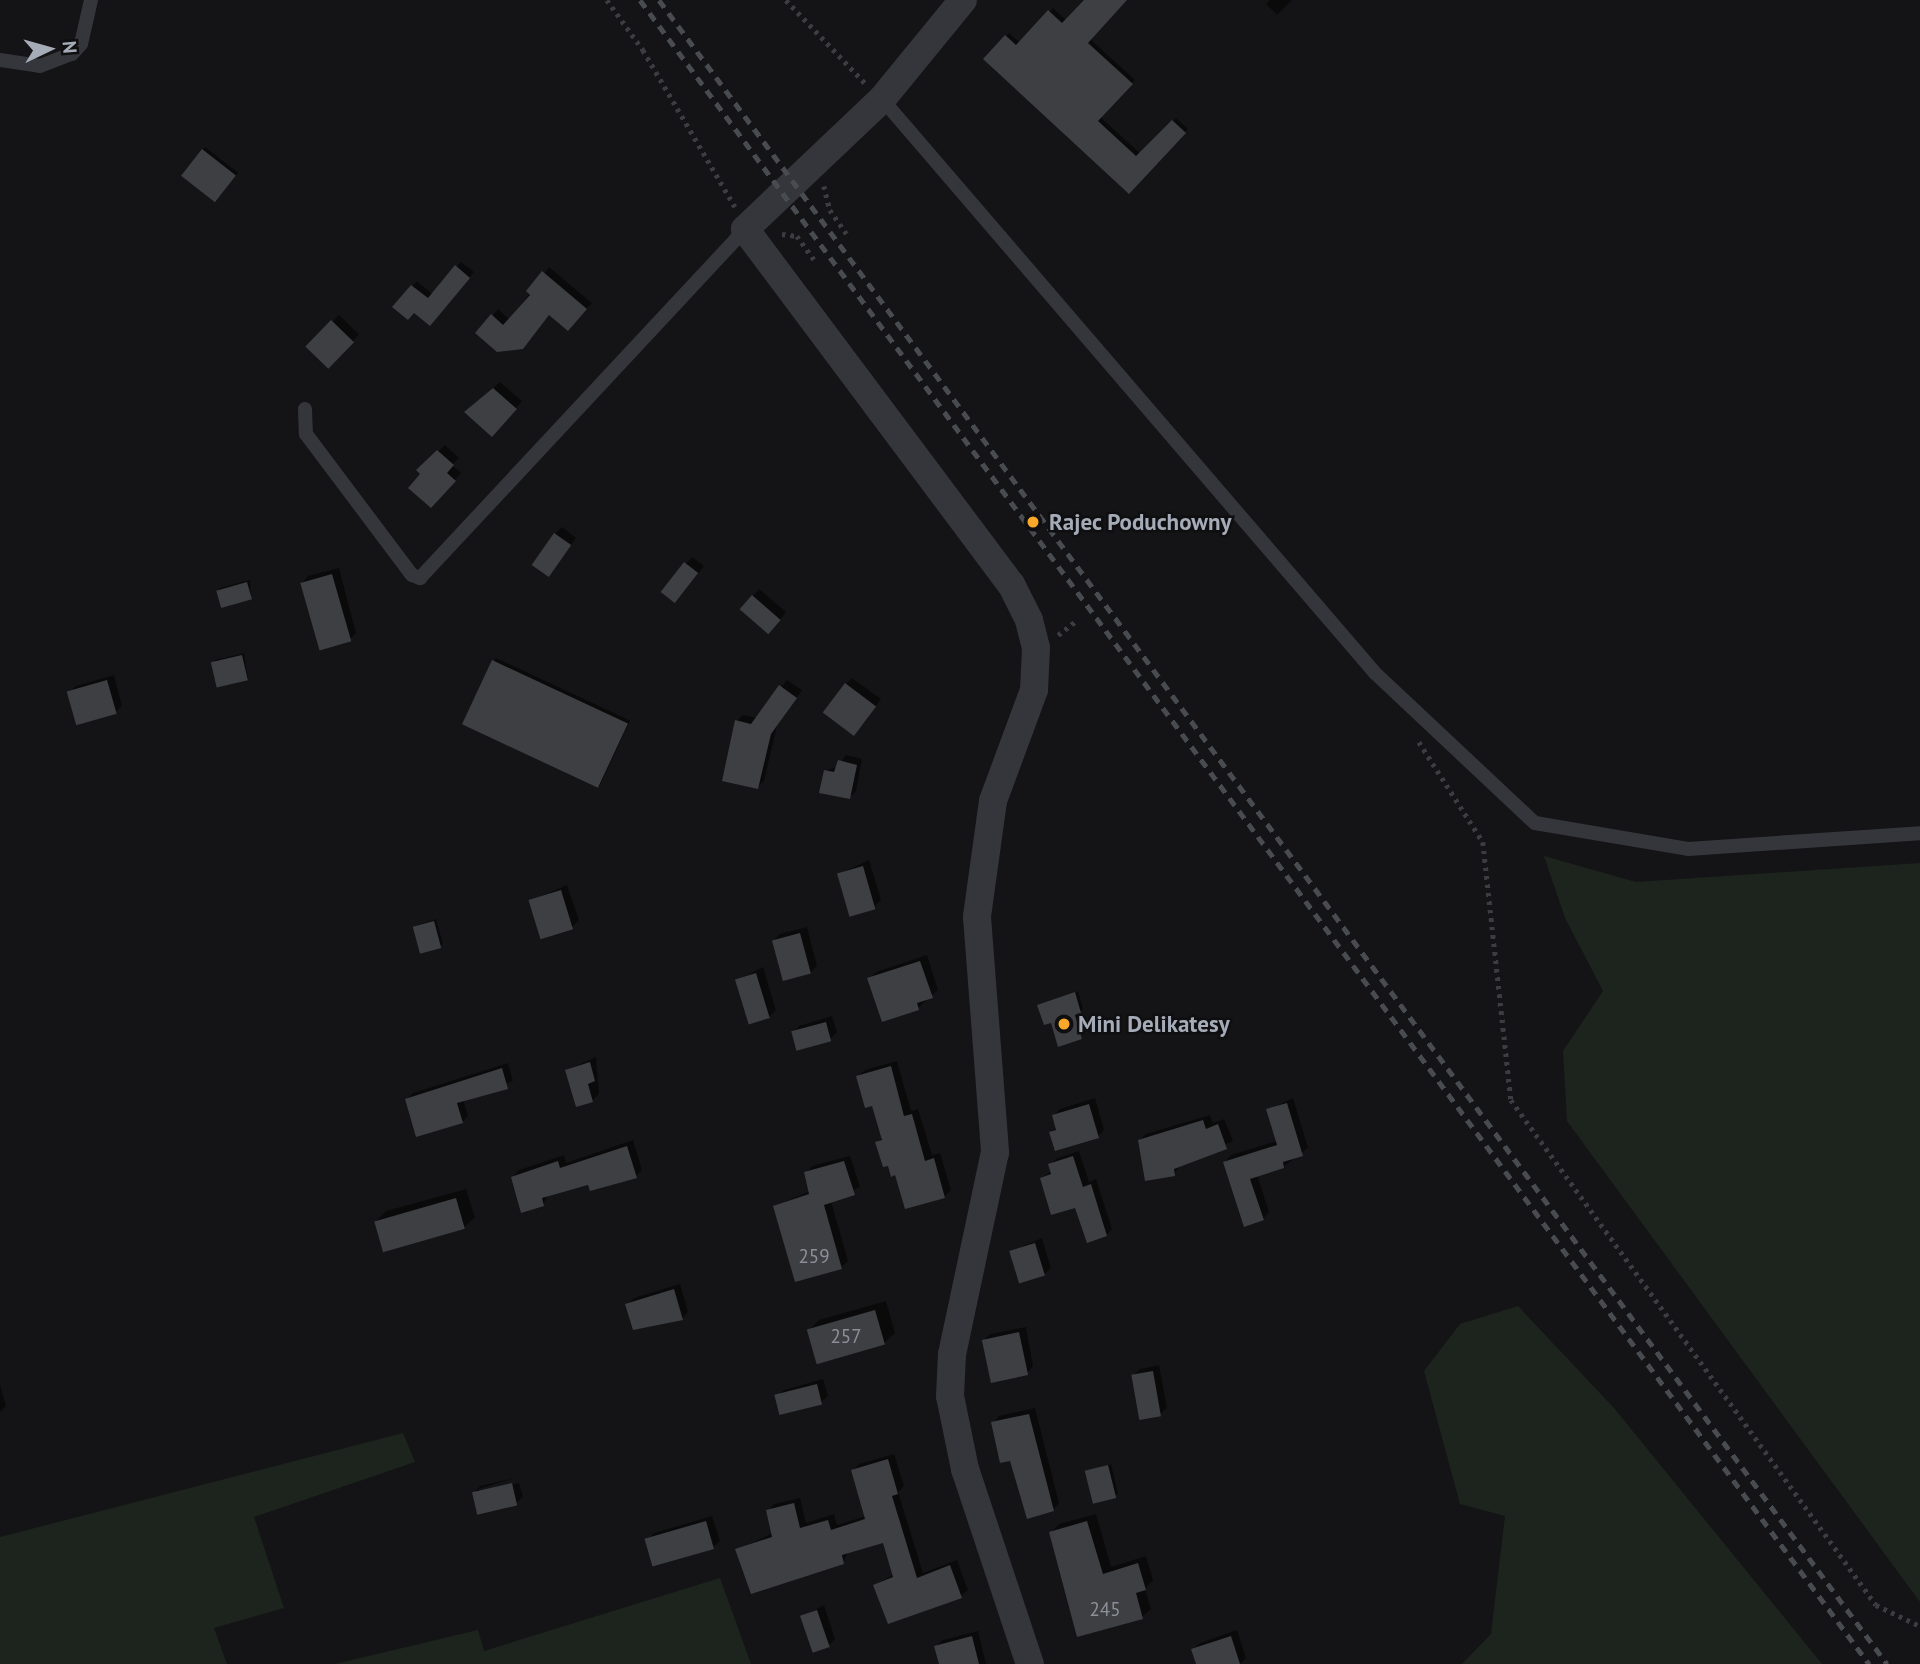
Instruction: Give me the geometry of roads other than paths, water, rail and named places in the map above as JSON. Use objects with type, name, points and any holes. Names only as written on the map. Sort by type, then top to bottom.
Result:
[{"type":"street","points":[[963,0],[882,99],[745,229],[1012,584],[1029,620],[1036,648],[1034,690],[993,801],[977,917],[995,1152],[952,1354],[950,1396],[965,1469],[1030,1664]]},
{"type":"lane","points":[[0,60],[40,66],[72,54],[82,44],[91,0]]},
{"type":"lane","points":[[882,99],[1375,673],[1535,822],[1688,849],[1920,833]]},
{"type":"lane","points":[[304,409],[306,433],[412,575],[420,578],[745,229]]},
{"type":"railway","points":[[640,0],[1869,1664]]},
{"type":"railway","points":[[659,0],[1887,1664]]},
{"type":"place","name":"Rajec Poduchowny","points":[[1033,522]]},
{"type":"place","name":"Mini Delikatesy","points":[[1064,1024]]}]
